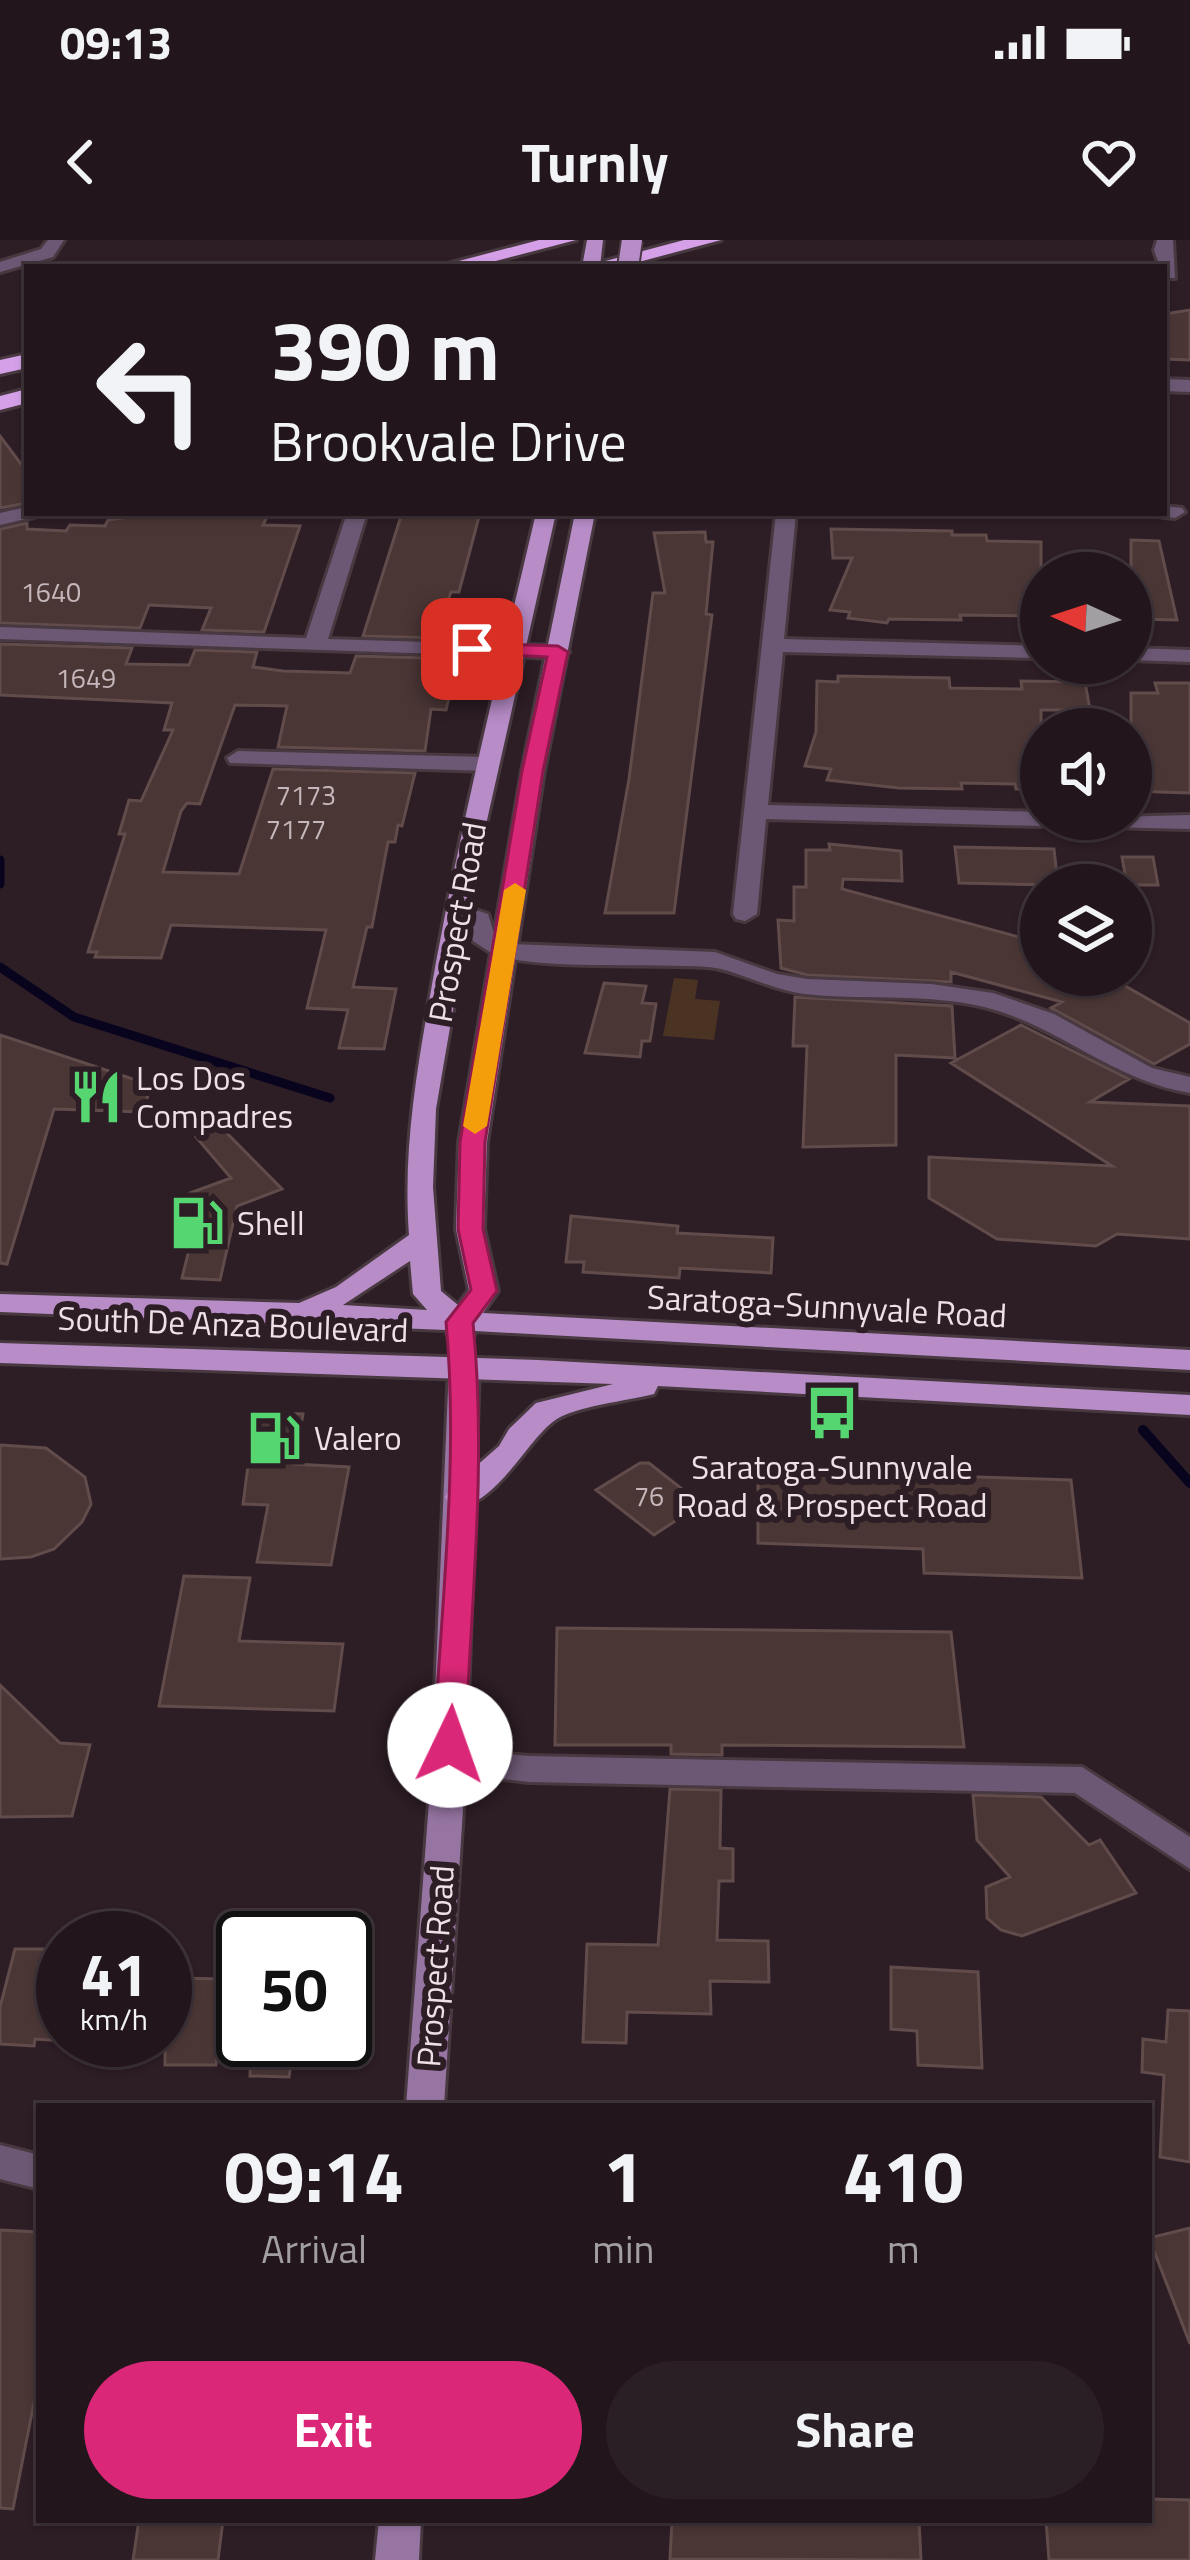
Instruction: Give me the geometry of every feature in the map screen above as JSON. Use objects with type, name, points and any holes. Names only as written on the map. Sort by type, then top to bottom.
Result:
[{"type":"highway","points":[[459,264],[566,240]]},
{"type":"highway","points":[[605,264],[711,240]]},
{"type":"main road","name":"Prospect Road","points":[[460,1322],[427,1294],[418,1187],[422,1118],[488,764],[545,516]]},
{"type":"main road","name":"Prospect Road","points":[[425,2103],[449,1762],[461,1497],[464,1367],[460,1322],[484,1291],[470,1229],[470,1183],[532,771],[584,516]]},
{"type":"main road","points":[[293,1312],[346,1294],[422,1238]]},
{"type":"main road","name":"South De Anza Boulevard","points":[[0,1303],[460,1322]]},
{"type":"main road","name":"Saratoga-Sunnyvale Road","points":[[460,1322],[1190,1360]]},
{"type":"main road","name":"South De Anza Boulevard","points":[[0,1353],[464,1367]]},
{"type":"main road","points":[[464,1367],[1190,1405]]},
{"type":"main road","points":[[461,1497],[511,1453],[520,1436],[547,1410],[681,1380]]},
{"type":"main road","points":[[397,2560],[400,2523]]},
{"type":"street","points":[[0,267],[47,253],[56,240]]},
{"type":"street","points":[[315,645],[356,516]]},
{"type":"street","points":[[745,914],[786,516]]},
{"type":"street","points":[[0,634],[558,652]]},
{"type":"street","points":[[773,645],[1020,651]]},
{"type":"street","points":[[1152,655],[1190,656]]},
{"type":"street","points":[[238,758],[488,764]]},
{"type":"street","points":[[755,812],[1020,818]]},
{"type":"street","points":[[1152,821],[1190,822]]},
{"type":"street","points":[[458,911],[479,920],[482,936],[505,951],[716,960],[740,965],[773,982],[972,996],[1026,1010],[1133,1074],[1190,1084]]},
{"type":"street","points":[[449,1762],[529,1769],[1082,1780],[1190,1855]]},
{"type":"street","points":[[0,2162],[36,2171]]},
{"type":"shaded area","points":[[674,978],[698,980],[695,999],[720,1001],[714,1040],[663,1036]]},
{"type":"building","points":[[1190,310],[1190,360],[1167,359],[1167,314]]},
{"type":"building","points":[[0,436],[24,468],[24,504],[0,508]]},
{"type":"building","points":[[240,516],[267,517],[263,525],[300,526],[264,632],[202,630],[211,608],[149,605],[140,628],[0,623],[0,529],[27,523],[27,529],[66,531],[70,525],[105,526],[108,520]]},
{"type":"building","points":[[401,516],[479,516],[459,592],[451,592],[434,638],[363,636]]},
{"type":"building","points":[[831,529],[952,531],[952,535],[986,535],[987,541],[1041,542],[1041,552],[1020,552],[1020,616],[960,615],[961,620],[889,619],[887,623],[848,618],[850,612],[830,610],[852,558],[833,558]]},
{"type":"building","points":[[705,532],[706,542],[713,542],[706,614],[712,615],[674,913],[605,913],[629,779],[653,593],[665,593],[654,533]]},
{"type":"building","points":[[1131,540],[1159,541],[1177,620],[1152,619],[1152,552],[1131,552]]},
{"type":"building","points":[[0,644],[132,648],[126,664],[189,665],[195,650],[257,652],[253,667],[283,671],[350,673],[356,656],[428,658],[423,676],[454,677],[446,710],[431,709],[425,751],[278,747],[287,706],[235,705],[200,804],[187,803],[181,811],[163,872],[239,874],[273,769],[415,773],[402,826],[398,825],[395,842],[388,842],[372,927],[367,927],[353,987],[396,989],[384,1049],[339,1048],[348,1010],[307,1008],[326,930],[171,925],[161,958],[95,957],[97,952],[88,952],[125,834],[119,834],[129,800],[141,801],[173,730],[164,730],[172,703],[0,695]]},
{"type":"building","points":[[838,676],[949,678],[950,688],[1085,684],[1090,708],[1020,708],[1020,789],[1015,784],[961,783],[962,789],[899,788],[827,780],[831,769],[805,766],[816,732],[817,681],[838,682]]},
{"type":"building","points":[[1155,683],[1190,683],[1190,793],[1152,792],[1152,708],[1131,708],[1131,693],[1158,693]]},
{"type":"building","points":[[829,844],[901,851],[902,881],[843,879],[842,889],[1020,937],[1020,991],[951,972],[951,982],[807,975],[781,968],[778,920],[794,921],[794,887],[806,887],[806,850],[830,850]]},
{"type":"building","points":[[955,847],[1054,849],[1056,864],[1020,864],[1020,884],[959,883]]},
{"type":"building","points":[[1122,857],[1153,857],[1158,885],[1152,885],[1152,864],[1123,864]]},
{"type":"building","points":[[604,983],[646,986],[642,1003],[656,1004],[650,1041],[642,1041],[640,1057],[585,1053]]},
{"type":"building","points":[[1040,996],[1143,996],[1190,1023],[1190,1044],[1154,1064],[1051,1008],[1062,1002]]},
{"type":"building","points":[[795,997],[952,1006],[955,1058],[896,1055],[896,1145],[803,1147],[807,1046],[793,1046]]},
{"type":"building","points":[[1021,1025],[1129,1079],[1090,1102],[1190,1106],[1190,1239],[1117,1234],[1096,1246],[997,1239],[929,1198],[929,1157],[1112,1166],[951,1063]]},
{"type":"building","points":[[0,1035],[151,1085],[143,1112],[54,1109],[7,1264],[0,1263]]},
{"type":"building","points":[[215,1121],[282,1189],[237,1206],[220,1280],[182,1278],[200,1206],[190,1193],[231,1178],[196,1137]]},
{"type":"building","points":[[571,1216],[678,1226],[677,1233],[773,1238],[771,1273],[680,1268],[679,1278],[583,1272],[584,1262],[566,1262]]},
{"type":"building","points":[[255,1412],[303,1414],[294,1464],[349,1467],[331,1565],[257,1562],[268,1505],[243,1504]]},
{"type":"building","points":[[0,1445],[46,1448],[85,1477],[91,1504],[82,1522],[54,1549],[31,1557],[0,1559]]},
{"type":"building","points":[[640,1463],[649,1463],[701,1504],[654,1535],[596,1490]]},
{"type":"building","points":[[758,1470],[1071,1480],[1082,1578],[924,1573],[923,1549],[758,1543]]},
{"type":"building","points":[[184,1576],[250,1578],[239,1641],[343,1644],[334,1711],[159,1706]]},
{"type":"building","points":[[557,1628],[951,1632],[964,1747],[722,1745],[722,1755],[671,1754],[671,1745],[555,1745]]},
{"type":"building","points":[[0,1685],[60,1743],[90,1745],[72,1816],[0,1817]]},
{"type":"building","points":[[670,1789],[721,1790],[720,1848],[733,1849],[733,1881],[719,1881],[717,1940],[768,1941],[769,1982],[710,1981],[711,2014],[627,2012],[626,2043],[583,2042],[587,1944],[658,1945]]},
{"type":"building","points":[[973,1795],[1041,1797],[1089,1845],[1100,1840],[1136,1893],[1022,1936],[1001,1930],[987,1918],[986,1887],[1010,1877],[977,1840]]},
{"type":"building","points":[[15,1949],[36,1949],[34,2046],[0,2044],[0,2007]]},
{"type":"building","points":[[891,1967],[978,1972],[982,2068],[918,2065],[917,2031],[891,2029]]},
{"type":"building","points":[[192,1978],[216,1979],[216,2065],[192,2065]]},
{"type":"building","points":[[1168,2010],[1190,2011],[1190,2162],[1160,2157],[1164,2075],[1142,2072],[1143,2039],[1166,2042]]},
{"type":"building","points":[[250,2067],[291,2067],[289,2077],[250,2076]]},
{"type":"building","points":[[1190,2228],[1190,2344],[1152,2246],[1152,2237]]},
{"type":"building","points":[[0,2230],[36,2232],[36,2392],[13,2509],[0,2508]]},
{"type":"building","points":[[1152,2499],[1190,2500],[1190,2560],[1049,2560],[1046,2523],[1152,2523]]},
{"type":"building","points":[[139,2523],[223,2523],[218,2560],[133,2560]]},
{"type":"building","points":[[672,2523],[919,2523],[921,2560],[670,2559]]},
{"type":"waterway","points":[[0,860],[0,884]]},
{"type":"waterway","points":[[0,967],[74,1017],[330,1098]]},
{"type":"waterway","points":[[1143,1430],[1190,1483]]},
{"type":"slow traffic","points":[[475,1126],[515,890]]},
{"type":"place","name":"Los Dos Compadres","points":[[96,1097]]},
{"type":"place","name":"Shell","points":[[197,1223]]},
{"type":"place","name":"Saratoga-Sunnyvale Road & Prospect Road","points":[[832,1413]]},
{"type":"place","name":"Valero","points":[[274,1438]]},
{"type":"route","points":[[450,1745],[461,1497],[464,1367],[460,1322],[484,1291],[470,1229],[472,1142],[532,771],[558,652],[472,649]]}]
